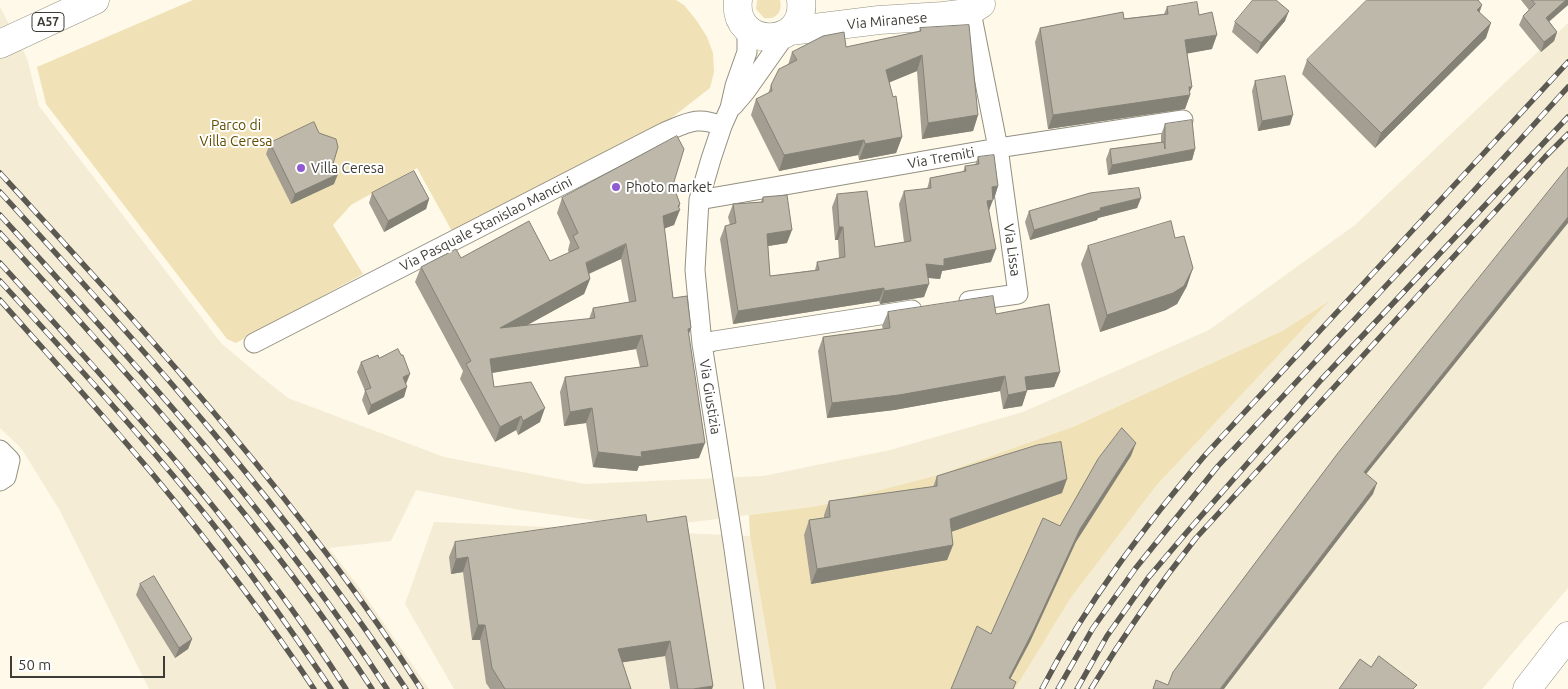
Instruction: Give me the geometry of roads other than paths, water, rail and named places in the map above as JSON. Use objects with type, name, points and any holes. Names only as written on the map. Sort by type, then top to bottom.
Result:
[{"type":"main road","name":"A57","points":[[0,44],[95,0]]},
{"type":"main road","points":[[794,31],[800,17],[801,0]]},
{"type":"main road","name":"Via Miranese","points":[[738,10],[759,36],[773,38],[794,31],[876,20],[966,13],[965,2]]},
{"type":"main road","points":[[1527,689],[1565,646]]},
{"type":"street","name":"Via Lissa","points":[[951,304],[1018,294],[998,148],[972,17],[965,2]]},
{"type":"street","name":"Via Giustizia","points":[[738,10],[747,52],[735,86],[730,108],[711,158],[700,200],[695,270],[702,344],[754,689]]},
{"type":"street","name":"Via Giustizia","points":[[730,108],[746,92],[794,31]]},
{"type":"street","name":"Via Pasquale Stanislao Mancini","points":[[254,343],[665,132],[696,120],[708,120],[722,126]]},
{"type":"street","name":"Via Tremiti","points":[[700,200],[998,148],[1183,120]]},
{"type":"street","points":[[702,344],[932,307]]},
{"type":"street","points":[[0,450],[10,460],[6,477],[0,482]]},
{"type":"railway","points":[[1042,689],[1077,626],[1117,567],[1160,509],[1206,454],[1568,62]]},
{"type":"railway","points":[[1058,689],[1093,628],[1135,569],[1218,466],[1450,217],[1568,87]]},
{"type":"railway","points":[[1077,689],[1107,636],[1148,578],[1187,532],[1321,380],[1568,117]]},
{"type":"railway","points":[[1091,689],[1141,612],[1196,538],[1568,134]]},
{"type":"railway","points":[[0,173],[112,296],[275,486],[375,620],[421,689]]},
{"type":"railway","points":[[0,192],[161,371],[264,495],[361,623],[406,689]]},
{"type":"railway","points":[[0,215],[153,386],[252,503],[344,625],[387,689]]},
{"type":"railway","points":[[0,233],[99,342],[242,511],[331,628],[372,689]]},
{"type":"railway","points":[[0,263],[182,468],[267,576],[308,632],[346,689]]},
{"type":"railway","points":[[0,281],[81,370],[187,492],[273,605],[331,689]]},
{"type":"railway","points":[[0,300],[117,432],[176,503],[257,607],[314,689]]},
{"type":"place","name":"Villa Ceresa","points":[[301,168]]},
{"type":"place","name":"Photo market","points":[[616,187]]},
{"type":"park label","name":"Parco di Villa Ceresa","points":[[236,134]]}]
